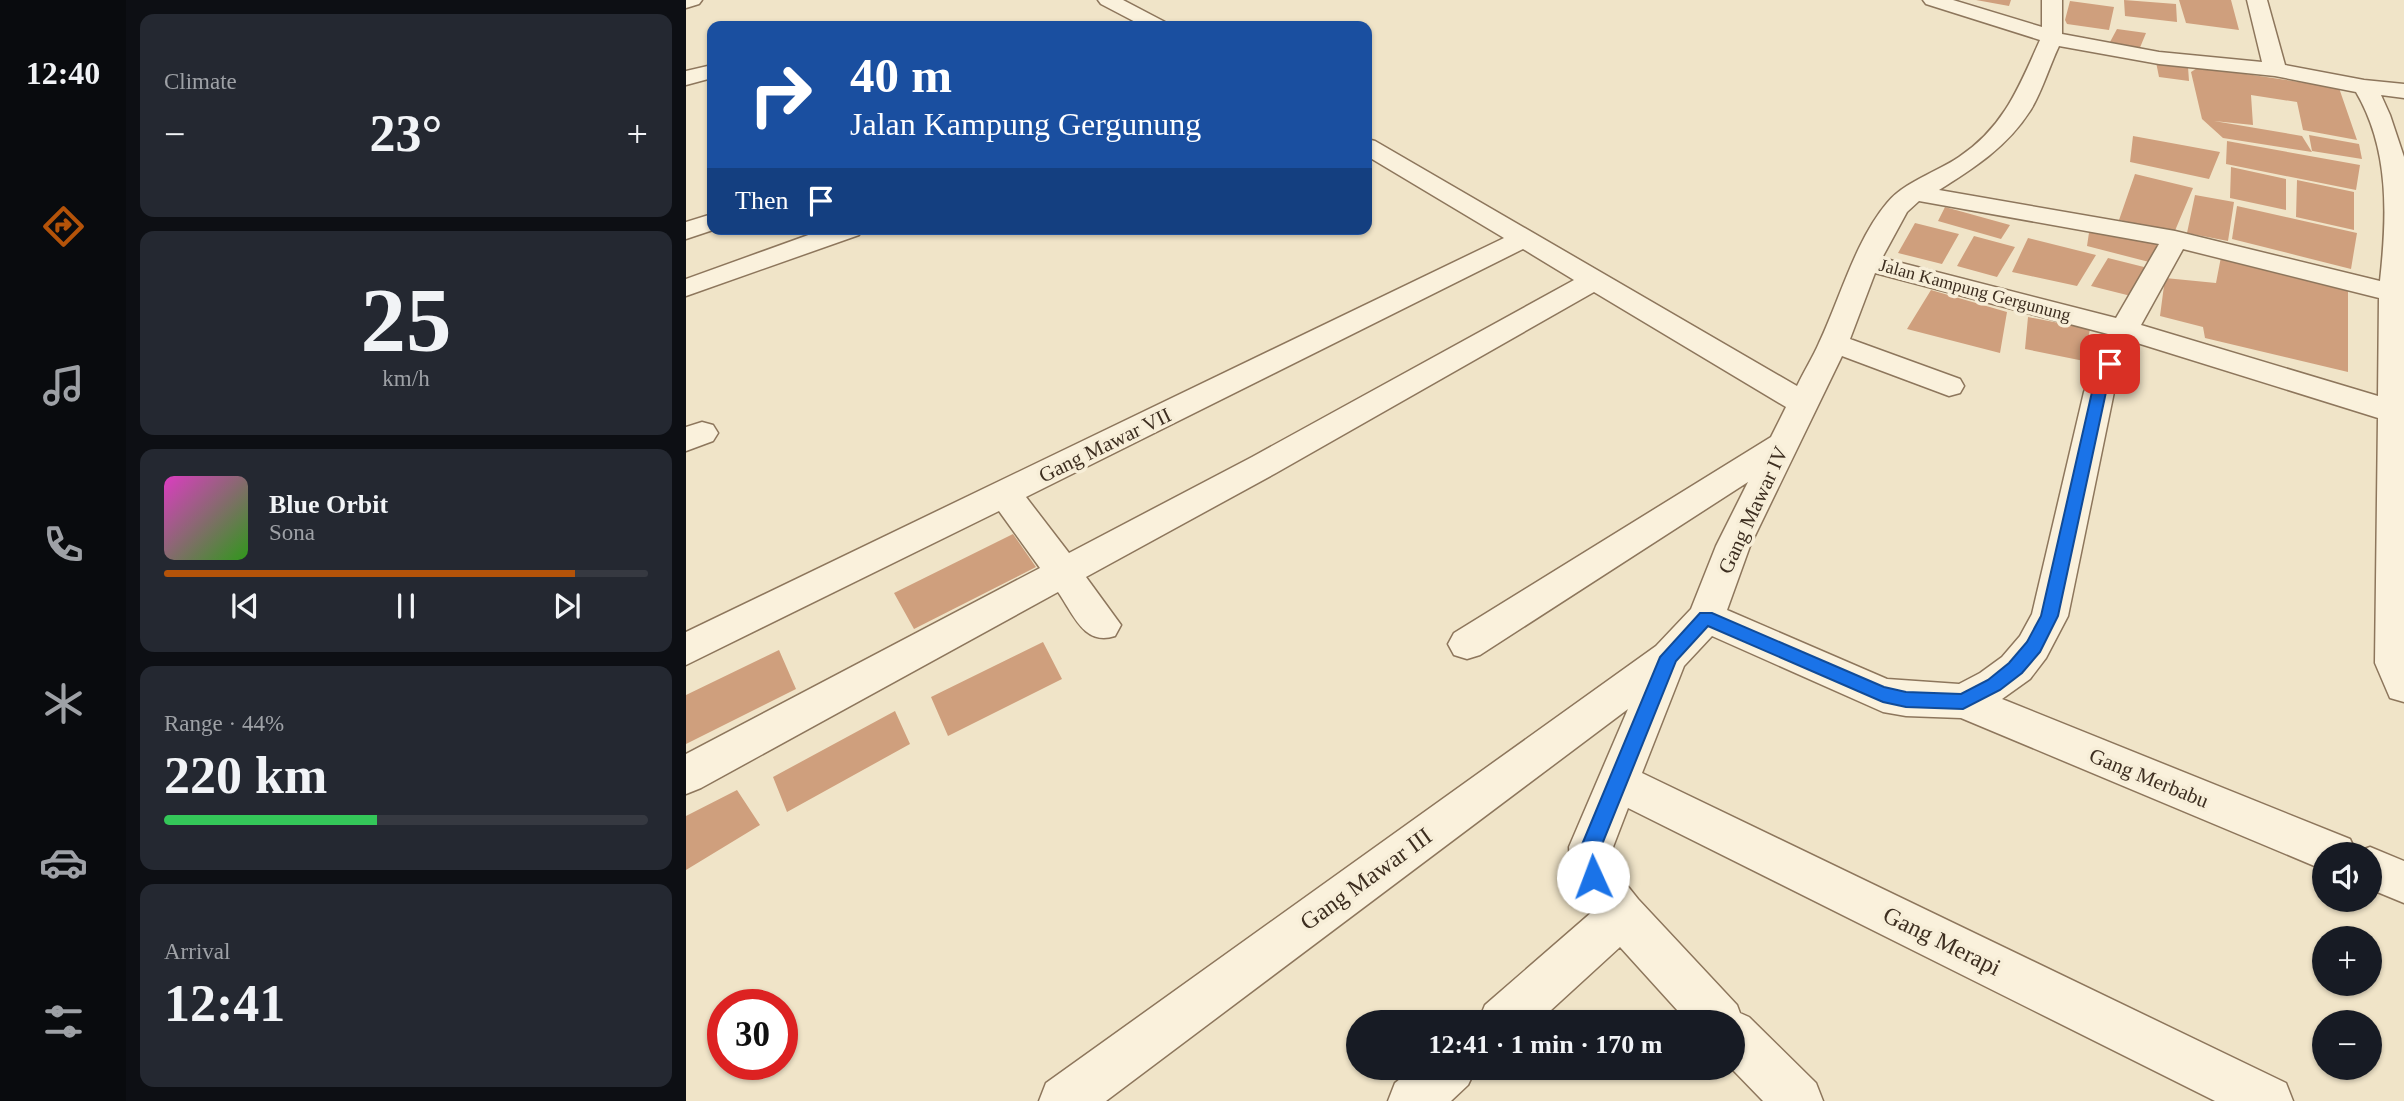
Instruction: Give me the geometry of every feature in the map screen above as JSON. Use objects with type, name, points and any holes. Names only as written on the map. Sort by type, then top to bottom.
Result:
[{"type":"street","points":[[686,2],[692,0]]},
{"type":"street","points":[[1108,0],[1148,21]]},
{"type":"street","points":[[1933,0],[2052,37],[2159,58],[2275,70],[2364,87],[2404,91]]},
{"type":"street","points":[[2052,0],[2052,37]]},
{"type":"street","points":[[2257,0],[2275,70]]},
{"type":"street","name":"Gang Mawar IV","points":[[1706,617],[1733,546],[1834,343],[1866,262],[1896,208],[1968,162],[1996,139],[2024,101],[2052,37]]},
{"type":"street","points":[[686,78],[707,72]]},
{"type":"street","points":[[2364,87],[2395,132],[2402,176],[2393,293],[2398,413],[2394,663],[2404,686]]},
{"type":"street","points":[[1372,149],[1802,403]]},
{"type":"street","points":[[1916,193],[2175,239],[2393,293]]},
{"type":"street","points":[[686,231],[707,224]]},
{"type":"street","points":[[775,235],[787,252]]},
{"type":"street","points":[[686,288],[834,235]]},
{"type":"street","name":"Gang Mawar VII","points":[[686,649],[1523,239]]},
{"type":"street","points":[[1709,1010],[1622,915],[1593,877],[1591,847],[1669,657],[1706,617],[1883,695],[1906,699],[1963,701],[1994,685],[2016,668],[2034,647],[2050,616],[2099,392],[2124,329],[2175,239]]},
{"type":"street","name":"Jalan Kampung Gergunung","points":[[1866,262],[2124,329],[2398,413]]},
{"type":"street","points":[[686,775],[1264,465],[1594,280]]},
{"type":"street","points":[[1834,343],[1949,386]]},
{"type":"street","points":[[1467,644],[1783,444]]},
{"type":"street","points":[[1005,494],[1102,625]]},
{"type":"street","name":"Gang Mawar III","points":[[1064,1101],[1669,657]]},
{"type":"street","name":"Gang Merbabu","points":[[1963,701],[2312,845]]},
{"type":"street","name":"Gang Merapi","points":[[1616,781],[2269,1101]]},
{"type":"street","points":[[2382,873],[2404,882]]},
{"type":"street","points":[[1515,1010],[1622,915]]},
{"type":"street","points":[[1745,1047],[1798,1101]]},
{"type":"street","points":[[1413,1101],[1437,1080]]},
{"type":"building","points":[[1976,0],[2011,0],[2009,6]]},
{"type":"building","points":[[2124,0],[2176,4],[2177,22],[2125,16]]},
{"type":"building","points":[[2179,0],[2231,0],[2239,30],[2186,23]]},
{"type":"building","points":[[2070,1],[2114,7],[2109,30],[2067,24],[2065,20]]},
{"type":"building","points":[[2117,29],[2146,33],[2139,50],[2110,42]]},
{"type":"building","points":[[2156,62],[2188,67],[2189,81],[2159,77]]},
{"type":"building","points":[[2199,67],[2339,88],[2357,140],[2303,130],[2297,102],[2251,95],[2253,125],[2214,121],[2302,136],[2312,152],[2223,138],[2202,119],[2191,72]]},
{"type":"building","points":[[2309,135],[2359,144],[2362,159],[2312,151]]},
{"type":"building","points":[[2133,136],[2220,152],[2209,179],[2130,162]]},
{"type":"building","points":[[2227,141],[2360,165],[2356,190],[2226,164]]},
{"type":"building","points":[[2231,167],[2286,179],[2286,210],[2230,198]]},
{"type":"building","points":[[2135,174],[2193,188],[2174,233],[2119,220]]},
{"type":"building","points":[[2297,180],[2354,192],[2354,230],[2296,217]]},
{"type":"building","points":[[2195,195],[2234,202],[2228,241],[2187,233]]},
{"type":"building","points":[[2237,206],[2357,233],[2351,269],[2232,239]]},
{"type":"building","points":[[1945,207],[2010,225],[2001,239],[1938,221]]},
{"type":"building","points":[[1915,223],[1959,234],[1942,264],[1898,253]]},
{"type":"building","points":[[2090,226],[2159,241],[2153,263],[2087,246]]},
{"type":"building","points":[[1974,236],[2015,247],[1997,277],[1957,266]]},
{"type":"building","points":[[2028,238],[2096,255],[2077,286],[2012,272]]},
{"type":"building","points":[[2221,257],[2348,283],[2348,372],[2205,338],[2203,327],[2160,316],[2165,278],[2216,283]]},
{"type":"building","points":[[2108,258],[2152,269],[2139,298],[2091,286]]},
{"type":"building","points":[[1931,290],[2007,312],[2000,353],[1907,329]]},
{"type":"building","points":[[2028,317],[2090,329],[2084,361],[2025,349]]},
{"type":"building","points":[[1013,534],[1036,567],[914,629],[894,593]]},
{"type":"building","points":[[1043,642],[1062,679],[948,736],[931,697]]},
{"type":"building","points":[[779,650],[796,689],[686,744],[686,695]]},
{"type":"building","points":[[895,711],[910,744],[787,812],[773,777]]},
{"type":"building","points":[[737,790],[760,825],[686,870],[686,816]]},
{"type":"route","points":[[1593,877],[1591,847],[1669,657],[1706,617],[1855,684],[1883,695],[1906,699],[1963,701],[1994,685],[2016,668],[2034,647],[2050,616],[2099,392],[2110,364]]}]
